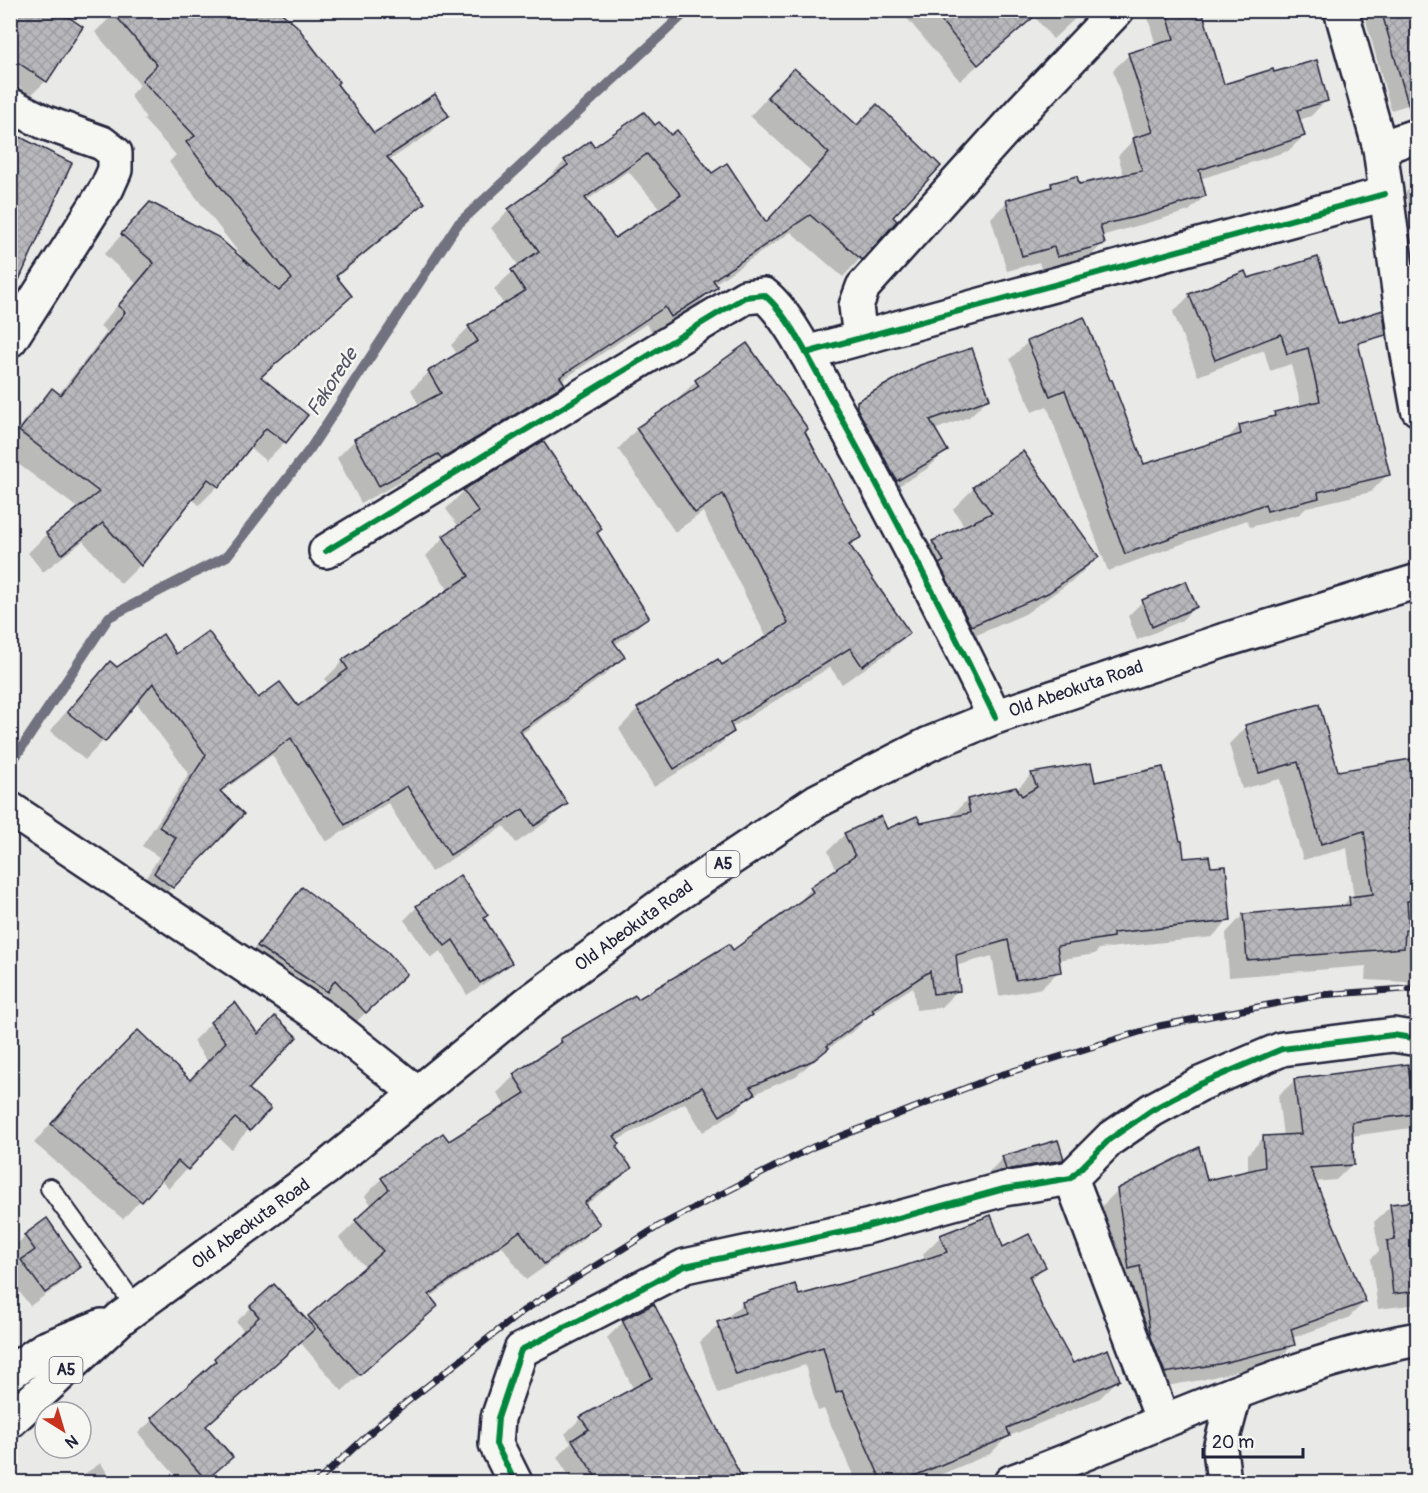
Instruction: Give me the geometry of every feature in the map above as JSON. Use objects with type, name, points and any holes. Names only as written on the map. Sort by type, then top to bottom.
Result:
[{"type":"main road","points":[[861,338],[856,306],[863,287],[1024,108],[1117,10]]},
{"type":"main road","points":[[1341,10],[1380,148],[1418,409]]},
{"type":"main road","points":[[10,105],[46,123],[102,143],[115,153],[115,170],[107,188],[10,340]]},
{"type":"main road","points":[[1380,148],[1418,135]]},
{"type":"main road","points":[[806,353],[1385,194]]},
{"type":"main road","points":[[326,551],[745,297],[764,295],[774,302],[806,353],[921,568],[995,717]]},
{"type":"main road","name":"Old Abeokuta Road","points":[[10,1421],[128,1313],[325,1169],[528,1003],[661,906],[817,801],[929,744],[995,717],[1222,641],[1418,581]]},
{"type":"main road","points":[[10,809],[323,1018],[417,1093]]},
{"type":"main road","points":[[515,1482],[496,1444],[498,1418],[521,1350],[685,1266],[866,1227],[1004,1189],[1071,1178],[1110,1139],[1152,1110],[1200,1084],[1282,1049],[1393,1035],[1418,1039]]},
{"type":"main road","points":[[1071,1178],[1163,1421]]},
{"type":"main road","name":"Old Abeokuta Road","points":[[10,1373],[44,1349],[128,1313]]},
{"type":"main road","points":[[1011,1482],[1074,1460],[1163,1421],[1235,1393],[1309,1367],[1389,1344],[1418,1339]]},
{"type":"main road","points":[[1224,1482],[1220,1449],[1235,1393]]},
{"type":"lane","points":[[50,1188],[128,1313]]},
{"type":"building","points":[[10,10],[58,10],[83,27],[47,82],[10,57]]},
{"type":"building","points":[[111,10],[278,10],[297,26],[374,133],[435,94],[449,116],[387,157],[425,203],[336,276],[352,296],[261,377],[308,415],[286,443],[266,428],[219,487],[208,479],[141,566],[103,523],[62,554],[46,533],[99,492],[19,431],[52,388],[61,395],[125,312],[118,306],[154,263],[121,234],[150,202],[218,237],[279,291],[292,279],[186,142],[195,136],[142,80],[157,65]]},
{"type":"building","points":[[932,10],[1042,10],[978,65]]},
{"type":"building","points":[[1166,10],[1202,10],[1224,84],[1273,69],[1274,72],[1317,60],[1328,101],[1297,110],[1305,136],[1199,170],[1206,196],[1144,215],[1100,225],[1105,244],[1057,257],[1054,247],[1022,256],[1006,200],[1052,187],[1051,183],[1077,176],[1079,184],[1142,171],[1133,138],[1153,132],[1128,53],[1174,39]]},
{"type":"building","points":[[1381,10],[1418,10],[1418,113],[1411,114]]},
{"type":"building","points":[[794,68],[857,125],[877,104],[941,166],[893,217],[897,221],[862,260],[810,215],[713,280],[718,287],[671,317],[665,307],[560,377],[565,384],[442,459],[438,454],[379,486],[354,439],[441,393],[428,371],[478,341],[468,326],[525,291],[511,270],[539,251],[508,209],[568,165],[564,160],[590,141],[594,147],[644,112],[655,125],[659,122],[671,135],[677,130],[712,173],[727,163],[766,222],[829,153],[767,97]],"holes":[[[647,154],[681,195],[615,238],[585,198]]]},
{"type":"building","points":[[10,132],[72,163],[10,300]]},
{"type":"building","points":[[1318,257],[1338,324],[1383,310],[1386,335],[1358,343],[1390,475],[1318,492],[1319,498],[1267,511],[1265,504],[1125,554],[1065,390],[1050,396],[1027,341],[1084,317],[1110,380],[1112,380],[1144,464],[1241,434],[1239,425],[1275,416],[1274,412],[1320,401],[1308,348],[1287,354],[1281,334],[1215,360],[1189,294],[1245,271],[1248,278]]},
{"type":"building","points":[[747,343],[808,429],[805,432],[862,537],[849,544],[910,633],[862,666],[850,648],[730,723],[734,732],[674,769],[637,708],[718,659],[722,665],[788,623],[723,494],[695,513],[636,428],[699,386],[695,380]]},
{"type":"building","points":[[972,348],[990,399],[930,420],[948,451],[897,481],[857,408],[857,401],[920,365]]},
{"type":"building","points":[[543,441],[602,529],[597,533],[649,617],[613,641],[625,657],[520,731],[568,804],[534,826],[523,809],[450,855],[407,786],[345,825],[291,738],[220,791],[244,814],[173,888],[154,873],[176,838],[159,827],[206,755],[153,683],[105,742],[67,712],[110,661],[117,667],[163,634],[176,654],[208,631],[258,698],[280,682],[298,706],[348,669],[342,660],[469,576],[443,536],[479,512],[463,490]]},
{"type":"building","points":[[1023,451],[1099,557],[1048,593],[971,626],[939,564],[944,561],[932,541],[992,513],[973,487]]},
{"type":"building","points":[[1186,581],[1197,607],[1152,627],[1142,600]]},
{"type":"building","points":[[1319,704],[1338,771],[1418,758],[1418,900],[1407,901],[1409,929],[1405,930],[1404,948],[1247,960],[1243,914],[1350,905],[1349,897],[1373,894],[1364,831],[1321,844],[1298,762],[1259,773],[1245,725]]},
{"type":"building","points":[[1091,763],[1095,782],[1163,767],[1180,841],[1182,841],[1184,858],[1209,856],[1211,867],[1226,866],[1231,921],[1113,933],[1113,937],[1057,946],[1061,972],[1016,980],[1008,940],[956,955],[960,991],[933,994],[930,971],[872,1009],[874,1012],[827,1046],[829,1048],[814,1060],[750,1087],[755,1094],[720,1116],[702,1087],[614,1136],[620,1144],[616,1147],[632,1168],[584,1203],[600,1224],[544,1264],[520,1231],[429,1295],[438,1306],[360,1375],[308,1316],[383,1251],[355,1220],[389,1189],[381,1178],[443,1133],[449,1141],[525,1093],[513,1074],[562,1042],[560,1039],[635,995],[638,999],[729,944],[733,950],[813,892],[810,887],[855,856],[844,833],[881,816],[887,829],[917,816],[921,823],[970,813],[967,799],[1016,787],[1022,796],[1037,787],[1031,773]]},
{"type":"building","points":[[460,875],[488,915],[484,918],[512,963],[480,983],[453,940],[445,946],[416,906]]},
{"type":"building","points":[[302,887],[388,952],[407,974],[366,1013],[335,980],[327,992],[257,946]]},
{"type":"building","points":[[235,1002],[258,1034],[275,1016],[297,1037],[249,1089],[271,1108],[250,1131],[235,1118],[188,1170],[178,1161],[142,1202],[51,1124],[138,1030],[190,1080],[226,1042],[210,1022]]},
{"type":"building","points":[[1408,1064],[1415,1114],[1352,1122],[1354,1165],[1310,1168],[1366,1302],[1291,1329],[1295,1345],[1219,1364],[1165,1373],[1151,1337],[1140,1266],[1129,1269],[1117,1189],[1199,1147],[1207,1180],[1265,1167],[1263,1136],[1301,1134],[1294,1079]]},
{"type":"building","points":[[1058,1140],[1064,1159],[1006,1170],[1002,1156]]},
{"type":"building","points":[[1418,1201],[1418,1291],[1393,1294],[1387,1241],[1395,1240],[1390,1204]]},
{"type":"building","points":[[991,1215],[1003,1247],[1029,1234],[1046,1267],[1029,1276],[1042,1307],[1073,1363],[1108,1349],[1120,1380],[1007,1428],[1010,1436],[900,1482],[882,1482],[842,1391],[836,1393],[823,1347],[736,1375],[717,1322],[745,1313],[742,1302],[795,1284],[799,1295],[947,1252],[940,1235]]},
{"type":"building","points":[[47,1218],[81,1267],[45,1293],[21,1260],[35,1250],[24,1235]]},
{"type":"building","points":[[274,1284],[315,1329],[206,1426],[233,1457],[206,1480],[151,1418],[216,1361],[214,1358],[259,1317],[250,1306]]},
{"type":"building","points":[[654,1304],[744,1482],[599,1482],[572,1440],[589,1429],[580,1417],[652,1378],[622,1320]]},
{"type":"waterway","name":"Fakorede","points":[[10,765],[109,617],[227,556],[310,449],[457,225],[688,10]]},
{"type":"railway","points":[[317,1482],[384,1420],[523,1311],[659,1226],[813,1147],[997,1076],[1159,1026],[1320,995],[1418,988]]},
{"type":"cycle path","points":[[806,353],[1385,194]]},
{"type":"cycle path","points":[[326,551],[745,297],[764,295],[783,316],[810,360],[956,637],[995,717]]},
{"type":"cycle path","points":[[515,1482],[496,1444],[498,1418],[521,1350],[685,1266],[866,1227],[1004,1189],[1071,1178],[1110,1139],[1152,1110],[1200,1084],[1282,1049],[1393,1035],[1418,1039]]}]
